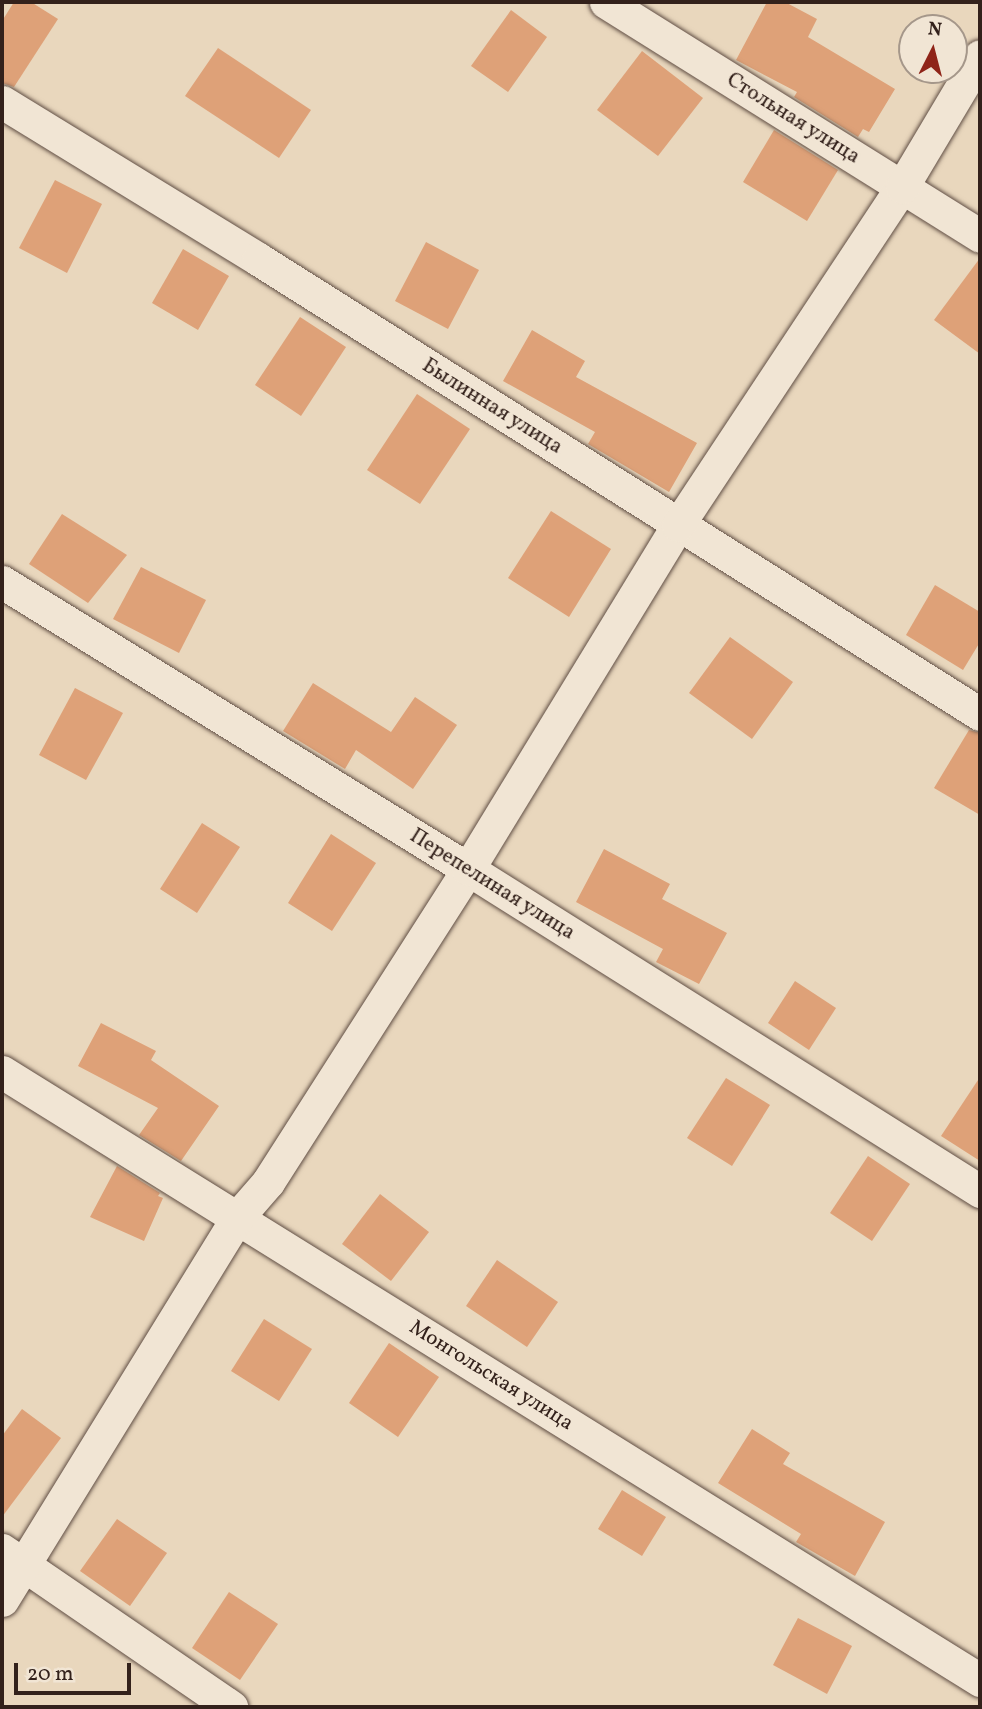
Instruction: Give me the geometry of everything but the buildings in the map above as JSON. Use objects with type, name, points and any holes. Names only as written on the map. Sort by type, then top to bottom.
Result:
[{"type":"street","name":"Стольная улица","points":[[606,2],[980,236]]},
{"type":"street","points":[[2,1600],[13,1557],[236,1219],[268,1182],[468,869],[678,525],[902,187],[980,56]]},
{"type":"street","name":"Былинная улица","points":[[2,102],[258,259],[980,714]]},
{"type":"street","name":"Перепелиная улица","points":[[2,582],[468,869],[980,1191]]},
{"type":"street","name":"Монгольская улица","points":[[2,1072],[980,1680]]},
{"type":"street","points":[[13,1557],[231,1707]]}]
